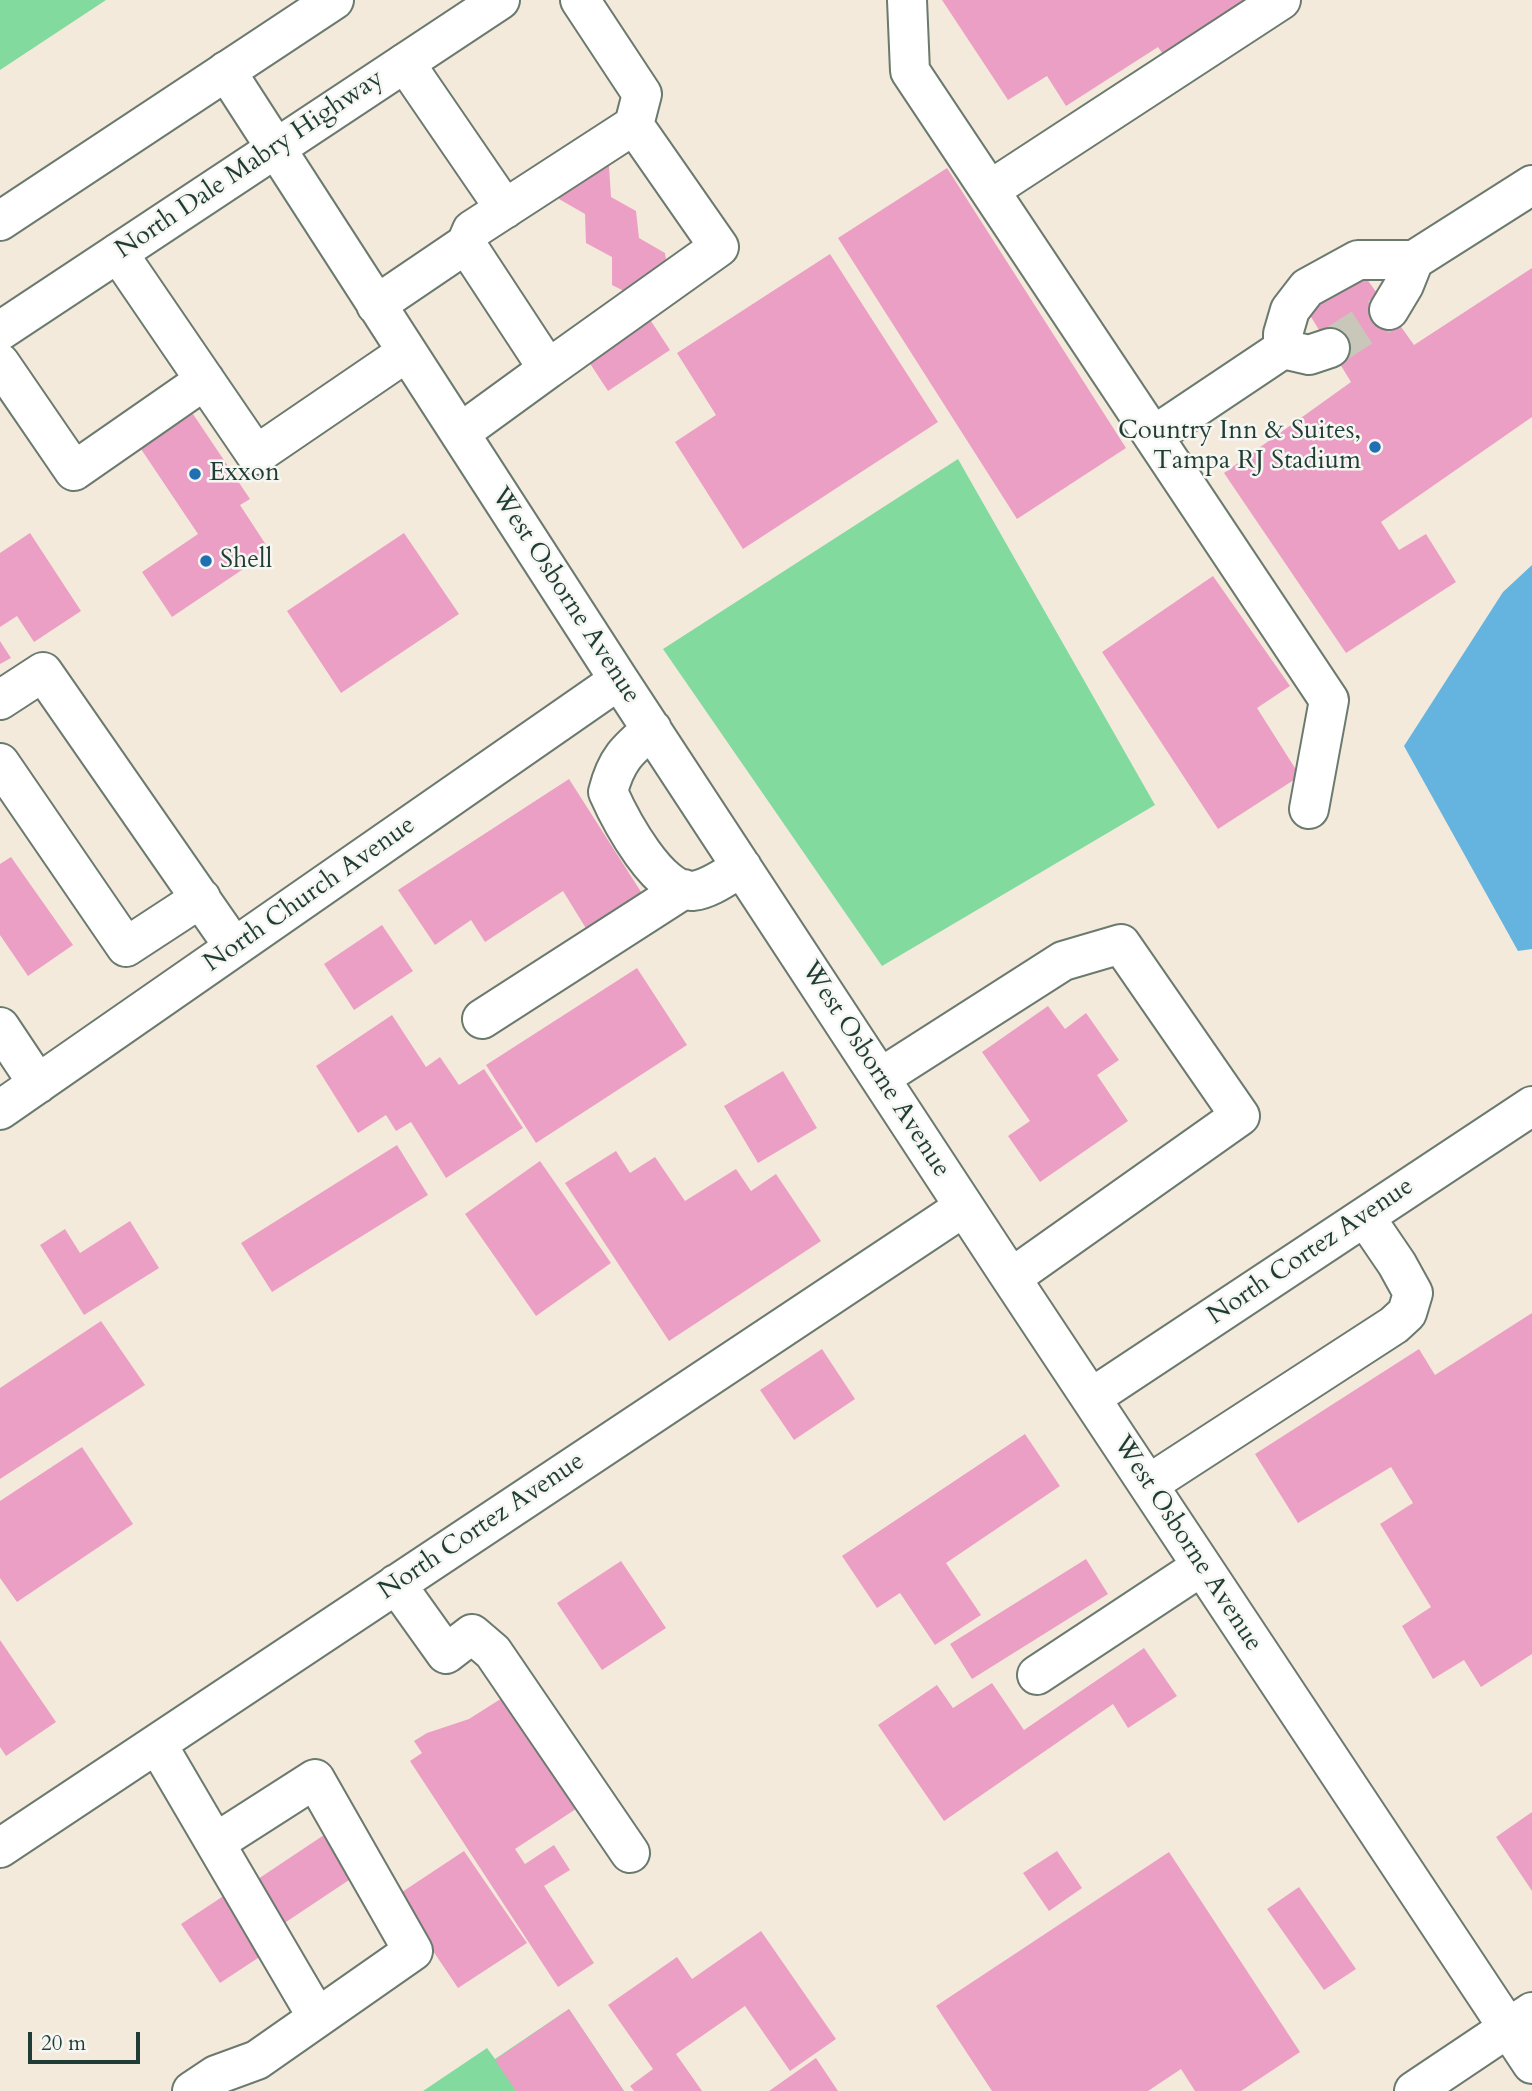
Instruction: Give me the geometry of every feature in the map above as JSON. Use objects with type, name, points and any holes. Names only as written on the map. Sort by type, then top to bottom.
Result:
[{"type":"street","points":[[0,221],[334,0]]},
{"type":"street","name":"North Dale Mabry Highway","points":[[0,331],[500,0]]},
{"type":"street","points":[[376,305],[466,244],[472,230],[634,125],[642,94],[580,0]]},
{"type":"street","points":[[907,0],[910,71],[1329,700],[1309,809]]},
{"type":"street","points":[[990,190],[1281,0]]},
{"type":"street","points":[[405,62],[505,209]]},
{"type":"street","name":"West Osborne Avenue","points":[[226,71],[742,867],[1202,1566],[1520,2020],[1532,2064]]},
{"type":"street","points":[[460,433],[719,247],[634,125]]},
{"type":"street","points":[[1283,349],[1283,334],[1290,310],[1307,288],[1358,260],[1413,260],[1532,186]]},
{"type":"street","points":[[466,244],[548,369]]},
{"type":"street","points":[[118,253],[256,455],[407,352]]},
{"type":"street","points":[[1389,310],[1404,285],[1413,260]]},
{"type":"street","points":[[1153,436],[1283,349],[1310,355],[1330,348]]},
{"type":"street","points":[[0,363],[74,471],[205,380]]},
{"type":"street","points":[[0,699],[43,672],[234,947]]},
{"type":"street","name":"North Church Avenue","points":[[0,1110],[620,680]]},
{"type":"street","points":[[652,729],[624,753],[613,773],[608,792],[641,852],[669,882],[691,891],[702,889],[742,867]]},
{"type":"street","points":[[0,764],[126,947],[201,898]]},
{"type":"street","points":[[482,1019],[684,889]]},
{"type":"street","points":[[880,1078],[1063,961],[1121,944],[1240,1116],[1011,1278]]},
{"type":"street","points":[[0,1027],[38,1084]]},
{"type":"street","name":"North Cortez Avenue","points":[[1091,1398],[1532,1106]]},
{"type":"street","name":"North Cortez Avenue","points":[[0,1848],[964,1207]]},
{"type":"street","points":[[1149,1485],[1394,1325],[1407,1313],[1413,1293],[1398,1264],[1365,1217]]},
{"type":"street","points":[[1037,1675],[1202,1566]]},
{"type":"street","points":[[396,1584],[446,1654],[472,1634],[493,1652],[630,1853]]},
{"type":"street","points":[[156,1744],[317,2017]]},
{"type":"street","points":[[192,2091],[216,2075],[257,2060],[413,1951],[315,1779],[215,1843]]},
{"type":"street","points":[[1414,2091],[1520,2020]]},
{"type":"green space","points":[[0,0],[106,0],[0,70]]},
{"type":"green space","points":[[958,459],[1155,805],[882,966],[663,649]]},
{"type":"green space","points":[[569,2009],[624,2091],[423,2091],[487,2048],[495,2059]]},
{"type":"water","points":[[1532,565],[1532,949],[1518,951],[1404,746],[1503,592]]},
{"type":"building","points":[[942,0],[1269,0],[1170,65],[1158,47],[1066,106],[1047,76],[1008,100]]},
{"type":"building","points":[[581,152],[609,166],[611,197],[636,211],[639,238],[665,253],[669,281],[640,299],[612,285],[612,257],[586,243],[585,214],[559,199],[556,169]]},
{"type":"building","points":[[947,168],[1126,448],[1017,519],[838,238]]},
{"type":"building","points":[[830,254],[938,422],[743,549],[675,442],[716,415],[677,353]]},
{"type":"building","name":"Country Inn & Suites, Tampa RJ Stadium","points":[[1532,268],[1532,417],[1381,522],[1399,550],[1426,534],[1456,582],[1346,653],[1224,473],[1351,382],[1308,312],[1364,275],[1414,345]]},
{"type":"building","points":[[651,321],[670,350],[608,391],[589,362]]},
{"type":"building","points":[[193,414],[250,499],[240,505],[270,551],[172,617],[142,572],[198,534],[141,449]]},
{"type":"building","points":[[30,533],[81,611],[34,642],[17,616],[0,627],[0,553]]},
{"type":"building","points":[[404,533],[459,614],[341,693],[287,611]]},
{"type":"building","points":[[1213,576],[1290,686],[1257,708],[1300,776],[1218,829],[1102,652]]},
{"type":"building","points":[[0,641],[11,658],[0,664]]},
{"type":"building","points":[[569,779],[643,895],[587,930],[563,891],[485,942],[471,920],[435,945],[398,890]]},
{"type":"building","points":[[11,857],[73,945],[28,976],[0,935],[0,864]]},
{"type":"building","points":[[382,925],[413,971],[354,1010],[324,964]]},
{"type":"building","points":[[637,968],[687,1045],[536,1143],[486,1065]]},
{"type":"building","points":[[1048,1006],[1065,1029],[1086,1013],[1119,1060],[1097,1075],[1128,1121],[1040,1182],[1008,1136],[1030,1121],[982,1052]]},
{"type":"building","points":[[392,1015],[426,1067],[440,1057],[459,1085],[484,1069],[523,1128],[446,1178],[411,1122],[396,1131],[386,1115],[358,1133],[316,1066]]},
{"type":"building","points":[[783,1071],[817,1128],[758,1163],[724,1106]]},
{"type":"building","points":[[397,1145],[428,1195],[272,1292],[241,1243]]},
{"type":"building","points":[[616,1151],[630,1173],[655,1157],[685,1201],[736,1169],[751,1191],[776,1174],[821,1241],[669,1341],[565,1183]]},
{"type":"building","points":[[540,1161],[611,1263],[536,1316],[465,1214]]},
{"type":"building","points":[[130,1221],[159,1268],[84,1315],[40,1245],[65,1229],[80,1253]]},
{"type":"building","points":[[1532,1313],[1532,1654],[1481,1687],[1464,1660],[1433,1679],[1402,1626],[1431,1607],[1380,1524],[1413,1503],[1391,1467],[1298,1523],[1255,1454],[1419,1349],[1435,1375]]},
{"type":"building","points":[[101,1321],[145,1385],[0,1479],[0,1388]]},
{"type":"building","points":[[822,1349],[855,1399],[794,1440],[760,1390]]},
{"type":"building","points":[[1025,1434],[1060,1486],[946,1563],[981,1615],[935,1645],[900,1593],[877,1608],[842,1556]]},
{"type":"building","points":[[82,1447],[133,1524],[17,1602],[0,1578],[0,1501]]},
{"type":"building","points":[[1086,1559],[1108,1594],[972,1679],[950,1644]]},
{"type":"building","points":[[621,1561],[666,1628],[602,1670],[557,1603]]},
{"type":"building","points":[[0,1640],[56,1722],[6,1756],[0,1747]]},
{"type":"building","points":[[1144,1648],[1177,1696],[1128,1728],[1113,1704],[944,1821],[878,1725],[937,1685],[953,1708],[992,1683],[1024,1730]]},
{"type":"building","points":[[510,1693],[582,1805],[515,1849],[525,1864],[554,1845],[570,1870],[544,1886],[594,1963],[558,1987],[410,1761],[422,1753],[414,1741],[427,1733],[469,1719]]},
{"type":"building","points":[[1532,1812],[1532,1891],[1496,1837]]},
{"type":"building","points":[[324,1835],[352,1878],[283,1924],[255,1881]]},
{"type":"building","points":[[464,1851],[527,1943],[458,1988],[396,1896]]},
{"type":"building","points":[[1057,1851],[1082,1888],[1049,1911],[1023,1873]]},
{"type":"building","points":[[1169,1852],[1300,2052],[1241,2091],[1195,2091],[1181,2069],[1148,2091],[992,2091],[936,2006]]},
{"type":"building","points":[[1299,1887],[1356,1969],[1324,1990],[1267,1909]]},
{"type":"building","points":[[225,1895],[264,1954],[220,1983],[181,1924]]},
{"type":"building","points":[[761,1931],[836,2039],[790,2071],[745,2006],[676,2054],[702,2091],[634,2091],[630,2086],[653,2069],[608,2005],[677,1957],[692,1979]]},
{"type":"building","points":[[569,2009],[624,2091],[516,2091],[495,2060]]},
{"type":"building","points":[[816,2058],[838,2091],[769,2091]]},
{"type":"tunnel","points":[[1330,348],[1389,310]]},
{"type":"place","name":"Country Inn & Suites, Tampa RJ Stadium","points":[[1375,447]]},
{"type":"place","name":"Exxon","points":[[195,474]]},
{"type":"place","name":"Shell","points":[[206,561]]}]
